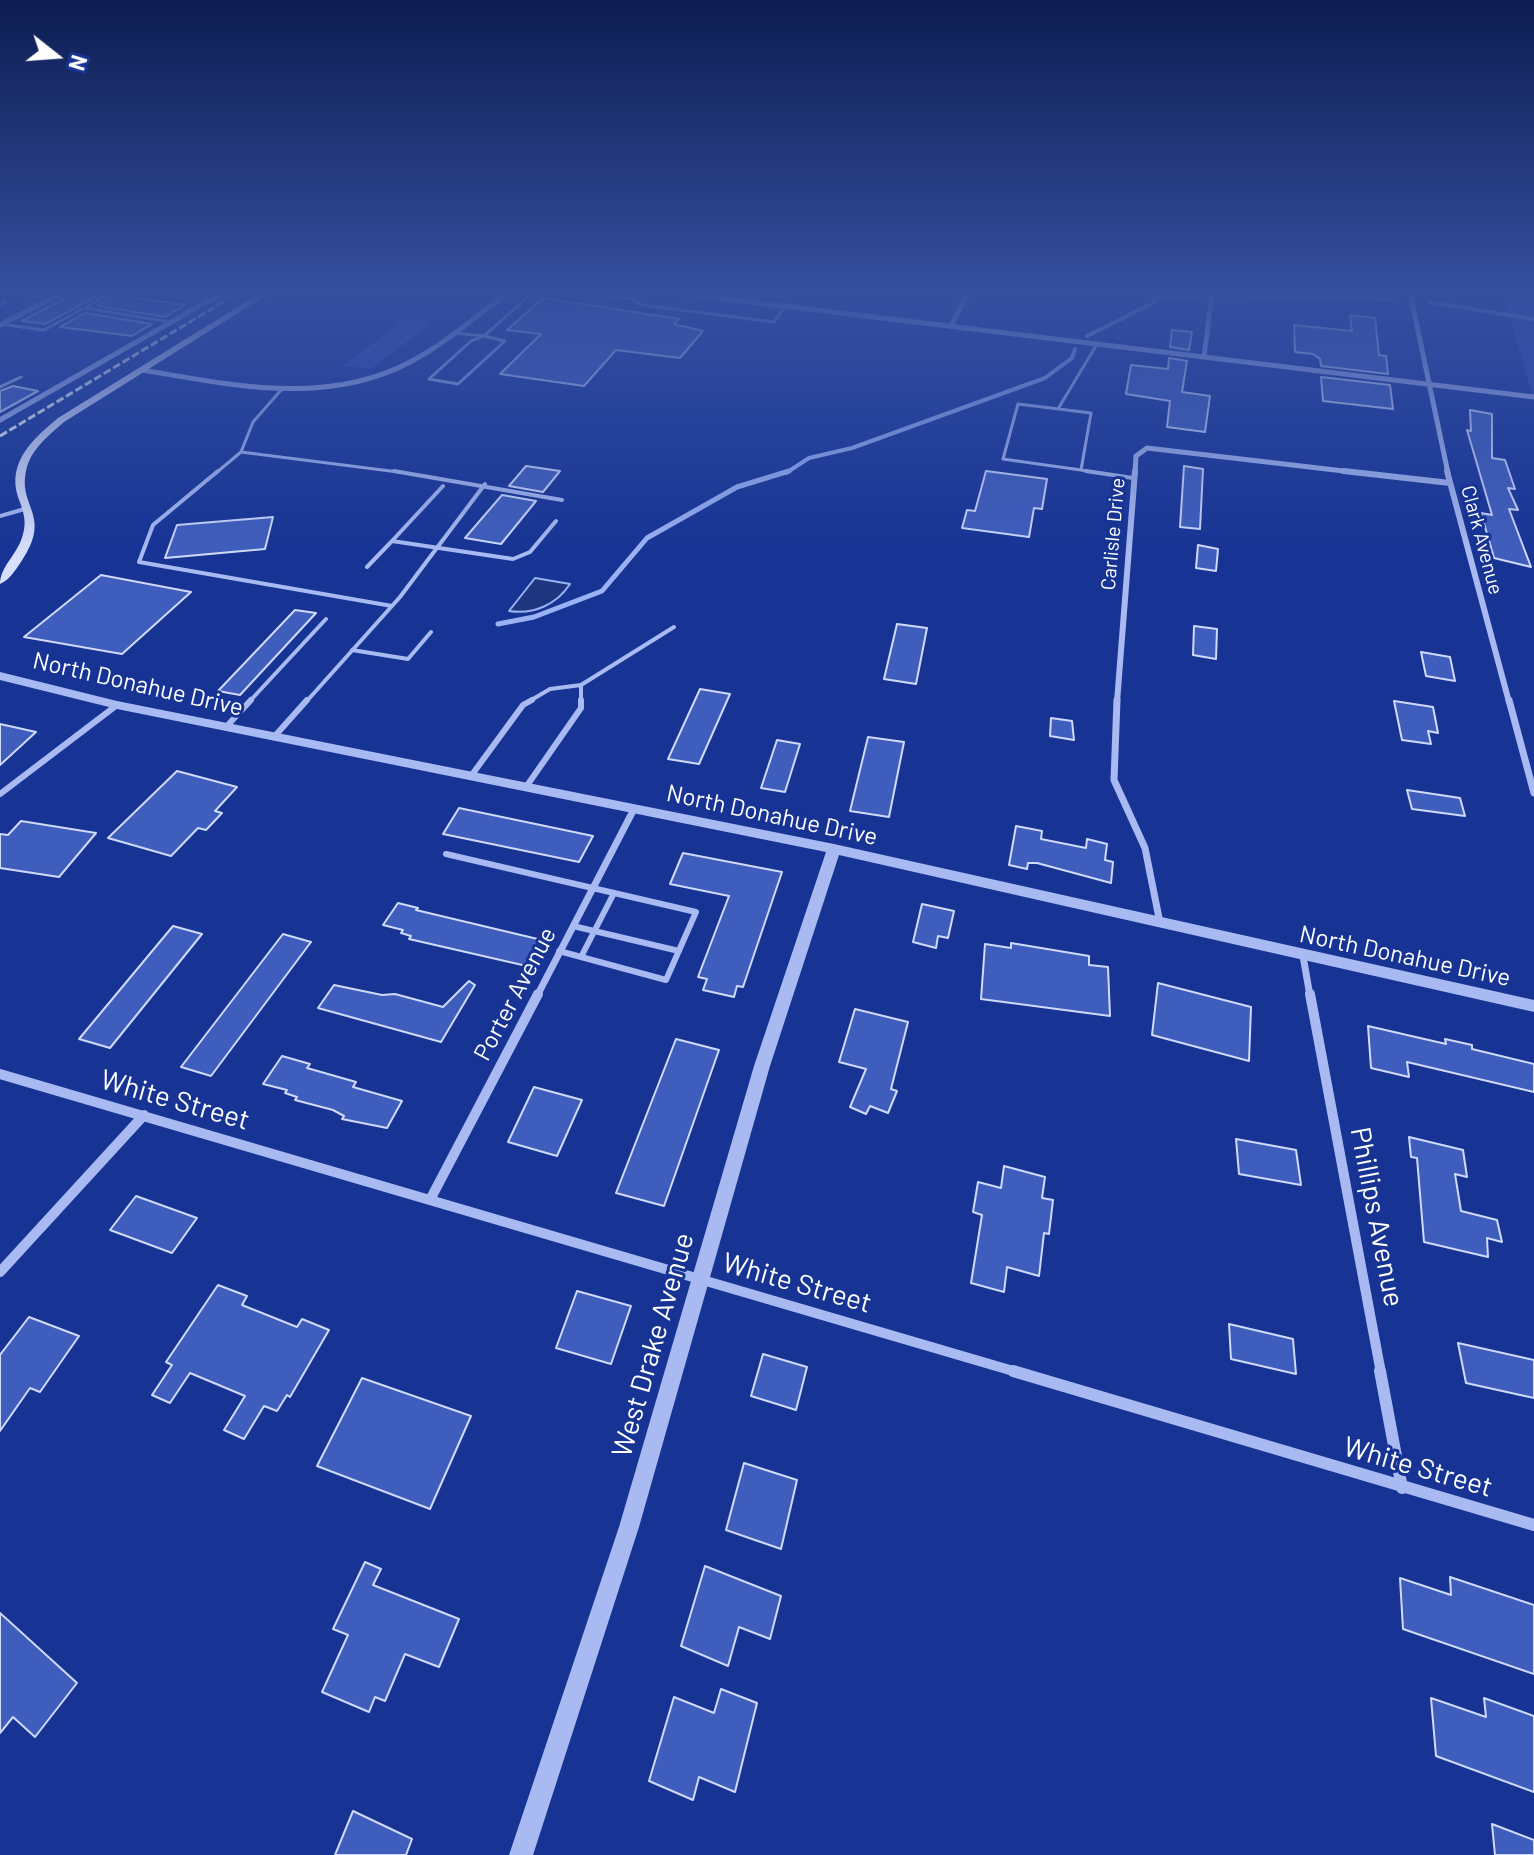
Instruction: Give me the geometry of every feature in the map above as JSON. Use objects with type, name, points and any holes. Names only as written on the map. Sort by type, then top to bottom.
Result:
[{"type":"main road","points":[[0,581],[27,542],[31,526],[19,475],[24,459],[38,440],[61,420],[127,380]]},
{"type":"street","points":[[0,420],[70,380]]},
{"type":"street","points":[[212,380],[282,389],[326,388],[371,380]]},
{"type":"street","points":[[1390,380],[1534,397]]},
{"type":"street","name":"Clark Avenue","points":[[1426,380],[1450,483],[1534,793]]},
{"type":"street","name":"Carlisle Drive","points":[[1160,923],[1145,848],[1114,780],[1114,734],[1136,456],[1147,448],[1450,483]]},
{"type":"street","name":"North Donahue Drive","points":[[0,676],[117,705],[834,849],[1534,1006]]},
{"type":"street","name":"Porter Avenue","points":[[431,1198],[634,809]]},
{"type":"street","name":"West Drake Avenue","points":[[521,1855],[629,1527],[762,1066],[834,849]]},
{"type":"street","name":"Phillips Avenue","points":[[1303,956],[1402,1488]]},
{"type":"street","name":"White Street","points":[[0,1074],[431,1198],[1534,1525]]},
{"type":"street","points":[[0,1272],[144,1115]]},
{"type":"lane","points":[[432,380],[458,384],[463,380]]},
{"type":"lane","points":[[1058,409],[1076,380]]},
{"type":"lane","points":[[282,389],[253,422],[241,452],[153,525],[139,562],[392,606]]},
{"type":"lane","points":[[1081,470],[1091,413],[1018,404],[1003,459],[1133,478]]},
{"type":"lane","points":[[241,452],[350,463],[485,484],[562,500]]},
{"type":"lane","points":[[274,737],[392,606],[485,484]]},
{"type":"lane","points":[[367,567],[443,486]]},
{"type":"lane","points":[[0,516],[28,508]]},
{"type":"lane","points":[[392,541],[513,559],[530,552],[556,521]]},
{"type":"lane","points":[[226,727],[326,619]]},
{"type":"lane","points":[[471,776],[523,705],[550,689],[581,685],[674,627]]},
{"type":"lane","points":[[352,650],[408,659],[431,632]]},
{"type":"lane","points":[[526,787],[581,708],[581,685]]},
{"type":"lane","points":[[0,794],[117,705]]},
{"type":"lane","points":[[446,854],[696,912],[666,980],[559,951]]},
{"type":"lane","points":[[581,957],[614,893]]},
{"type":"lane","points":[[573,926],[679,951]]},
{"type":"shaded area","points":[[1528,380],[1534,380],[1534,401]]},
{"type":"shaded area","points":[[535,578],[570,584],[544,606],[527,611],[509,611]]},
{"type":"building","points":[[539,380],[590,380],[584,386]]},
{"type":"building","points":[[1128,380],[1184,380],[1182,392],[1210,396],[1205,432],[1167,427],[1170,401],[1126,394]]},
{"type":"building","points":[[1321,380],[1343,380],[1390,385],[1393,409],[1323,401]]},
{"type":"building","points":[[13,386],[38,391],[0,412],[0,391]]},
{"type":"building","points":[[1470,410],[1492,414],[1492,458],[1505,460],[1515,489],[1508,488],[1518,510],[1509,509],[1531,567],[1494,558],[1481,513],[1492,515],[1467,430],[1471,431]]},
{"type":"building","points":[[526,466],[560,471],[543,492],[509,486]]},
{"type":"building","points":[[1184,466],[1203,469],[1200,529],[1180,527]]},
{"type":"building","points":[[986,471],[1047,479],[1042,509],[1034,508],[1029,537],[962,528],[967,510],[975,511]]},
{"type":"building","points":[[502,495],[536,501],[501,544],[465,538]]},
{"type":"building","points":[[273,517],[265,549],[165,558],[177,525]]},
{"type":"building","points":[[1198,545],[1218,549],[1216,571],[1196,568]]},
{"type":"building","points":[[101,575],[191,592],[122,654],[24,637]]},
{"type":"building","points":[[295,610],[316,613],[240,695],[218,691]]},
{"type":"building","points":[[897,624],[927,628],[916,684],[884,679]]},
{"type":"building","points":[[1194,626],[1217,629],[1216,659],[1193,655]]},
{"type":"building","points":[[1421,652],[1450,657],[1455,681],[1426,676]]},
{"type":"building","points":[[700,689],[730,694],[699,764],[668,759]]},
{"type":"building","points":[[1394,701],[1433,707],[1438,733],[1428,731],[1431,744],[1402,740]]},
{"type":"building","points":[[1051,718],[1072,721],[1074,740],[1050,736]]},
{"type":"building","points":[[0,724],[36,732],[0,765]]},
{"type":"building","points":[[868,737],[904,742],[889,817],[850,811]]},
{"type":"building","points":[[777,740],[800,744],[785,792],[761,788]]},
{"type":"building","points":[[177,771],[237,787],[215,811],[222,813],[206,830],[198,828],[171,856],[108,838]]},
{"type":"building","points":[[1407,790],[1460,798],[1465,816],[1412,809]]},
{"type":"building","points":[[459,808],[593,836],[579,862],[443,834]]},
{"type":"building","points":[[21,821],[96,833],[59,877],[0,868],[0,834],[8,835]]},
{"type":"building","points":[[1016,826],[1042,831],[1041,839],[1086,848],[1087,839],[1107,844],[1105,860],[1113,862],[1111,883],[1037,863],[1028,863],[1027,869],[1009,865]]},
{"type":"building","points":[[683,853],[782,872],[743,987],[737,986],[734,997],[703,990],[707,979],[698,977],[729,896],[670,884]]},
{"type":"building","points":[[398,903],[546,941],[531,967],[409,939],[411,936],[401,933],[403,930],[383,925]]},
{"type":"building","points":[[922,904],[954,911],[948,938],[938,936],[936,948],[913,942]]},
{"type":"building","points":[[173,926],[202,934],[110,1048],[79,1039]]},
{"type":"building","points":[[283,934],[311,942],[211,1076],[181,1067]]},
{"type":"building","points":[[1011,943],[1089,956],[1089,965],[1108,967],[1110,1016],[981,999],[985,944],[1011,948]]},
{"type":"building","points":[[469,981],[475,985],[441,1042],[318,1008],[334,985],[382,995],[395,994],[443,1007]]},
{"type":"building","points":[[1158,983],[1251,1007],[1249,1061],[1152,1035]]},
{"type":"building","points":[[855,1009],[908,1022],[891,1089],[897,1091],[888,1113],[870,1106],[866,1114],[850,1107],[866,1069],[839,1062]]},
{"type":"building","points":[[1368,1026],[1446,1044],[1445,1039],[1472,1045],[1472,1049],[1534,1064],[1534,1092],[1407,1062],[1409,1077],[1371,1068]]},
{"type":"building","points":[[676,1039],[719,1050],[664,1206],[616,1193]]},
{"type":"building","points":[[282,1056],[310,1064],[307,1068],[356,1082],[353,1087],[402,1101],[387,1128],[342,1119],[344,1116],[333,1110],[295,1100],[297,1097],[285,1093],[287,1090],[263,1084]]},
{"type":"building","points":[[534,1087],[582,1100],[557,1156],[508,1142]]},
{"type":"building","points":[[1409,1137],[1463,1150],[1467,1177],[1455,1174],[1461,1211],[1497,1220],[1502,1242],[1487,1238],[1488,1257],[1424,1242],[1417,1158],[1411,1157]]},
{"type":"building","points":[[1236,1139],[1296,1150],[1301,1185],[1239,1174]]},
{"type":"building","points":[[1004,1166],[1045,1177],[1042,1198],[1053,1200],[1049,1234],[1044,1233],[1039,1276],[1007,1267],[1004,1292],[971,1283],[982,1215],[973,1212],[978,1182],[1001,1188]]},
{"type":"building","points":[[136,1196],[197,1218],[172,1253],[110,1230]]},
{"type":"building","points":[[218,1285],[247,1296],[242,1305],[297,1327],[302,1319],[329,1330],[290,1397],[287,1395],[277,1411],[264,1406],[244,1439],[224,1430],[245,1396],[190,1373],[170,1403],[152,1395],[172,1365],[166,1362]]},
{"type":"building","points":[[577,1291],[631,1306],[611,1364],[556,1348]]},
{"type":"building","points":[[29,1317],[79,1336],[40,1392],[30,1388],[0,1431],[0,1355]]},
{"type":"building","points":[[1229,1324],[1293,1339],[1296,1374],[1231,1359]]},
{"type":"building","points":[[1458,1343],[1534,1360],[1534,1398],[1466,1383]]},
{"type":"building","points":[[763,1354],[807,1367],[796,1410],[751,1396]]},
{"type":"building","points":[[362,1378],[471,1416],[430,1509],[317,1466]]},
{"type":"building","points":[[744,1463],[797,1480],[781,1549],[726,1530]]},
{"type":"building","points":[[365,1562],[381,1569],[373,1585],[459,1619],[439,1667],[405,1654],[385,1701],[375,1697],[369,1712],[322,1692],[348,1635],[333,1629]]},
{"type":"building","points":[[705,1566],[781,1596],[770,1639],[739,1627],[728,1666],[681,1646]]},
{"type":"building","points":[[1450,1577],[1534,1605],[1534,1674],[1403,1629],[1400,1578],[1451,1595]]},
{"type":"building","points":[[0,1613],[77,1683],[35,1737],[13,1717],[0,1733]]},
{"type":"building","points":[[721,1689],[757,1703],[735,1792],[699,1777],[693,1800],[649,1781],[674,1697],[714,1713]]},
{"type":"building","points":[[1431,1698],[1486,1717],[1484,1698],[1534,1716],[1534,1792],[1436,1756]]},
{"type":"building","points":[[353,1811],[412,1839],[406,1855],[335,1855]]},
{"type":"building","points":[[1492,1824],[1534,1840],[1534,1855],[1495,1855]]},
{"type":"waterway","points":[[786,473],[809,458],[852,448],[1041,380]]},
{"type":"waterway","points":[[498,624],[534,617],[602,591],[647,538],[737,487],[789,471]]},
{"type":"railway","points":[[0,436],[94,380]]}]
